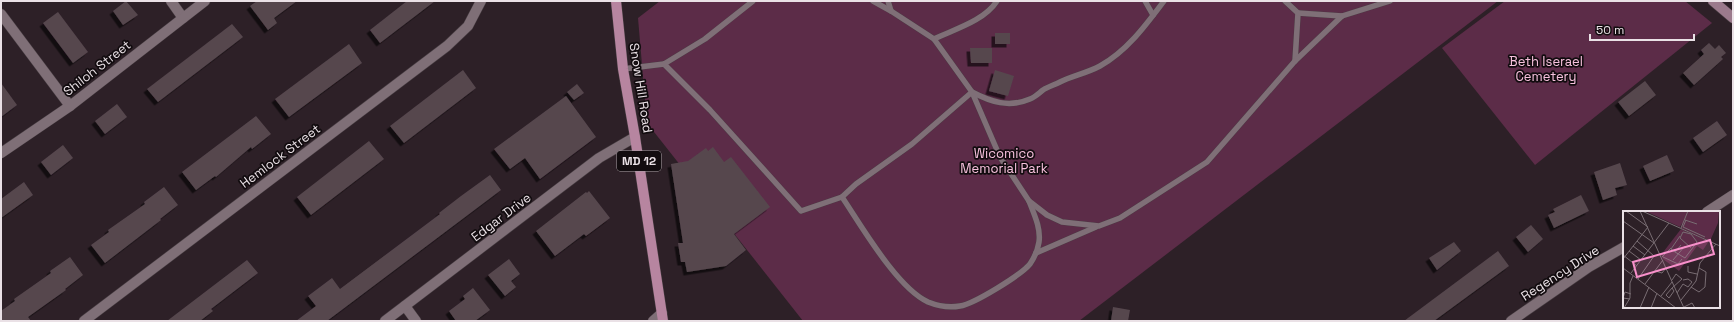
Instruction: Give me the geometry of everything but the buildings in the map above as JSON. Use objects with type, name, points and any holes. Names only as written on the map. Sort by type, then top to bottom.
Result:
[{"type":"main road","name":"Snow Hill Road","points":[[616,1],[623,69],[635,137],[662,317]]},
{"type":"street","points":[[171,1],[183,18]]},
{"type":"street","name":"Shiloh Street","points":[[1,153],[70,106],[205,1]]},
{"type":"street","name":"Hemlock Street","points":[[84,321],[447,46],[468,26],[481,1]]},
{"type":"street","points":[[1713,1],[1733,18]]},
{"type":"street","points":[[1,14],[70,106]]},
{"type":"street","name":"Edgar Drive","points":[[385,321],[599,158],[635,137]]},
{"type":"street","points":[[1709,211],[1733,195]]},
{"type":"street","name":"Regency Drive","points":[[1518,319],[1589,267],[1623,248]]},
{"type":"street","points":[[405,306],[416,321]]},
{"type":"street","points":[[653,321],[662,317]]},
{"type":"lane","points":[[623,69],[664,64],[705,39],[753,1]]},
{"type":"lane","points":[[842,197],[902,283],[927,301],[948,308],[961,306],[978,300],[1029,265],[1036,253],[1039,242],[1039,229],[1029,201],[1000,157],[972,92],[934,39],[873,1]]},
{"type":"lane","points":[[888,1],[891,11]]},
{"type":"lane","points":[[934,39],[968,24],[992,8],[997,1]]},
{"type":"lane","points":[[1145,1],[1153,15]]},
{"type":"lane","points":[[972,92],[989,101],[1005,104],[1019,102],[1031,98],[1044,89],[1063,80],[1099,66],[1119,54],[1164,1]]},
{"type":"lane","points":[[1285,1],[1298,13],[1342,16],[1390,1]]},
{"type":"lane","points":[[1295,61],[1298,13]]},
{"type":"lane","points":[[1036,253],[1120,218],[1207,162],[1295,61],[1342,16]]},
{"type":"lane","points":[[664,64],[710,110],[801,211],[842,197],[856,184],[912,144],[972,92]]},
{"type":"lane","points":[[1029,201],[1047,215],[1062,222],[1098,226]]},
{"type":"green space","name":"Wicomico Memorial Park","points":[[660,1],[1498,1],[1079,321],[803,321],[647,123],[638,18]]},
{"type":"green space","name":"Beth Iserael Cemetery","points":[[1505,1],[1685,1],[1712,23],[1535,165],[1442,48]]}]
